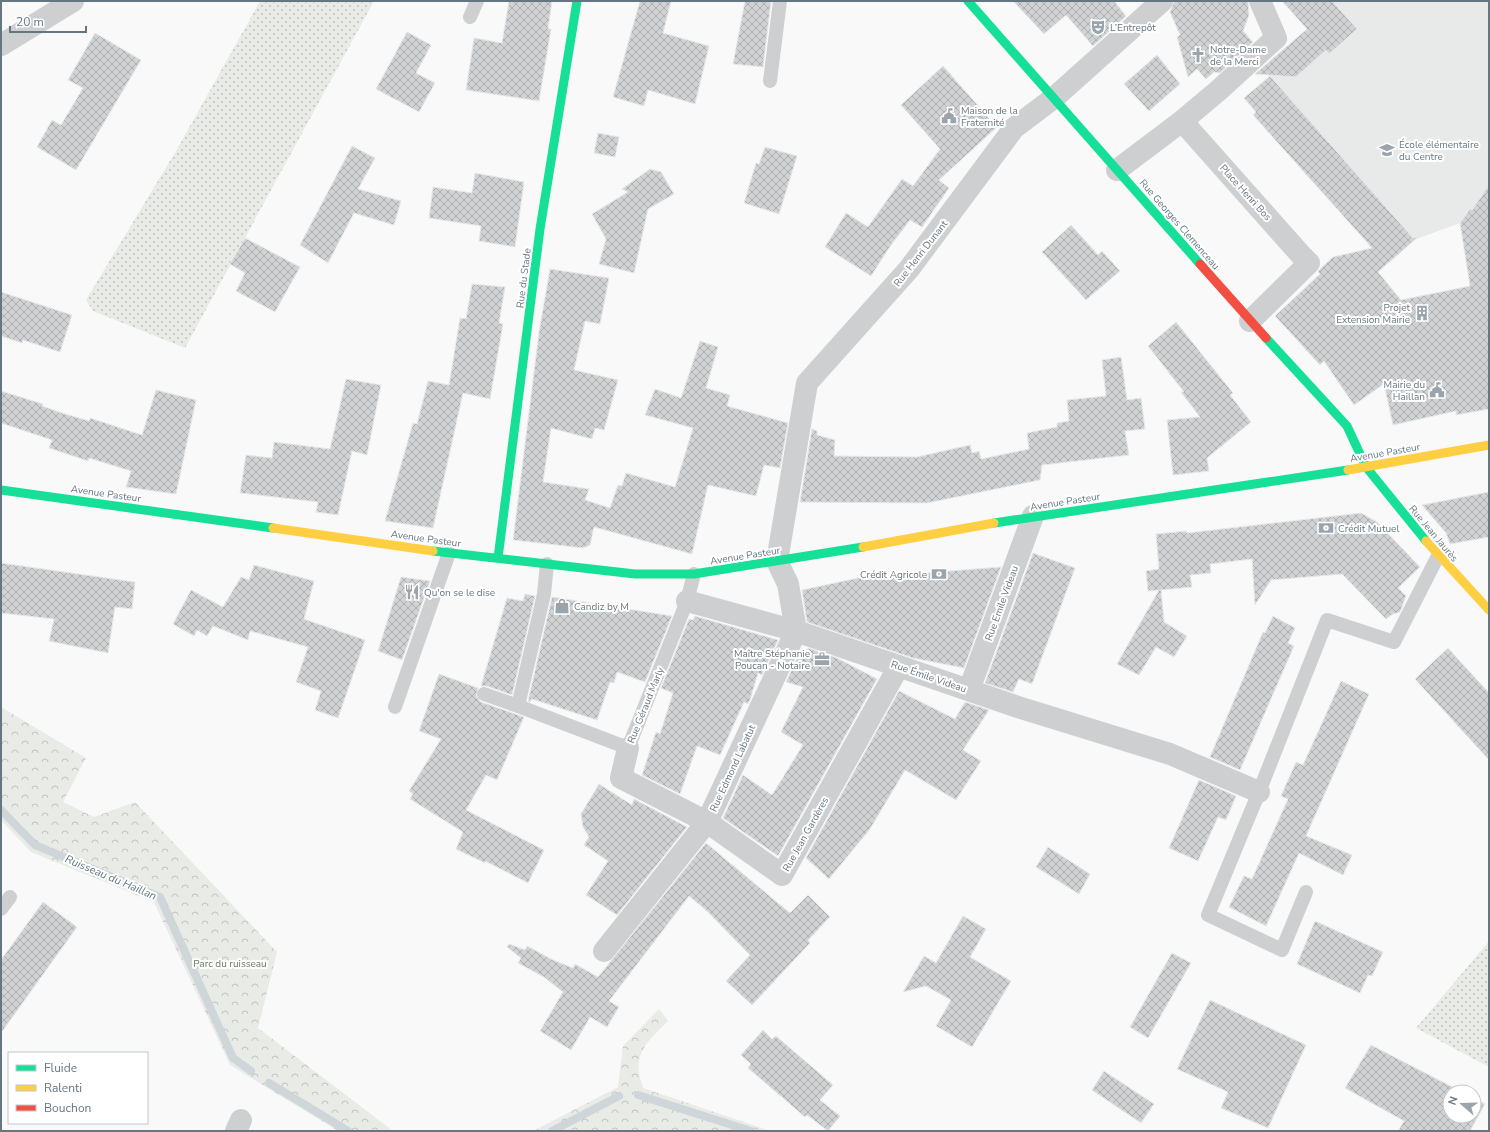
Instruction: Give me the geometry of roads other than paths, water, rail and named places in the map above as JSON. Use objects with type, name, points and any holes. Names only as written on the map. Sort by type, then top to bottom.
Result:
[{"type":"main road","name":"Rue du Stade","points":[[498,558],[540,229],[578,1]]},
{"type":"main road","name":"Rue Georges Clemenceau","points":[[968,1],[1055,97],[1250,321],[1347,426],[1366,467]]},
{"type":"main road","name":"Avenue Pasteur","points":[[1,490],[449,553],[635,574],[694,574],[1033,516],[1366,467],[1489,445]]},
{"type":"main road","name":"Rue Jean Jaurès","points":[[1366,467],[1438,556],[1482,592],[1489,610]]},
{"type":"street","points":[[1,45],[73,1]]},
{"type":"street","name":"Rue Henri Dunant","points":[[777,561],[807,383],[909,269],[1014,128],[1055,97],[1162,1]]},
{"type":"street","points":[[1117,170],[1182,121],[1219,90],[1276,38],[1260,1]]},
{"type":"street","name":"Place Henri Bos","points":[[1182,121],[1308,263],[1250,321]]},
{"type":"street","name":"Rue Emile Videau","points":[[969,690],[1033,516]]},
{"type":"street","points":[[777,561],[788,584],[796,631]]},
{"type":"street","name":"Rue Émile Videau","points":[[687,601],[796,631],[1018,707],[1170,754],[1259,792]]},
{"type":"street","name":"Rue Edmond Labatut","points":[[604,951],[707,822],[796,631]]},
{"type":"street","name":"Rue Jean Gardères","points":[[628,748],[621,778],[707,822],[782,875],[899,666]]},
{"type":"lane","points":[[470,17],[477,1]]},
{"type":"lane","points":[[770,81],[780,1]]},
{"type":"lane","points":[[394,707],[449,553]]},
{"type":"lane","points":[[1306,892],[1282,950],[1208,915],[1259,792],[1327,620],[1394,642],[1438,556]]},
{"type":"lane","points":[[518,706],[544,594],[547,564]]},
{"type":"lane","name":"Rue Géraud Marly","points":[[484,694],[628,748],[687,601],[694,574]]},
{"type":"lane","points":[[1,909],[10,897]]},
{"type":"waterway","name":"Ruisseau du Haillan","points":[[1,810],[35,845],[160,897],[233,1058],[251,1071]]},
{"type":"waterway","name":"Ruisseau du Haillan","points":[[269,1083],[348,1131]]},
{"type":"waterway","name":"Ruisseau du Haillan","points":[[638,1095],[751,1131]]},
{"type":"waterway","name":"Ruisseau du Haillan","points":[[552,1131],[619,1096]]},
{"type":"place","name":"L’Entrepôt","points":[[1098,27]]},
{"type":"place","name":"Notre-Dame de la Merci","points":[[1198,55]]},
{"type":"place","name":"Maison de la Fraternité","points":[[949,116]]},
{"type":"place","name":"École élémentaire du Centre","points":[[1387,150]]},
{"type":"place","name":"Projet Extension Mairie","points":[[1422,313]]},
{"type":"place","name":"Mairie du Haillan","points":[[1437,390]]},
{"type":"place","name":"Crédit Mutuel","points":[[1326,528]]},
{"type":"place","name":"Crédit Agricole","points":[[939,574]]},
{"type":"place","name":"Qu'on se le dise","points":[[412,592]]},
{"type":"place","name":"Candiz by M","points":[[562,606]]},
{"type":"place","name":"Maître Stéphanie Poucan - Notaire","points":[[822,659]]},
{"type":"park label","name":"Parc du ruisseau","points":[[230,963]]}]
